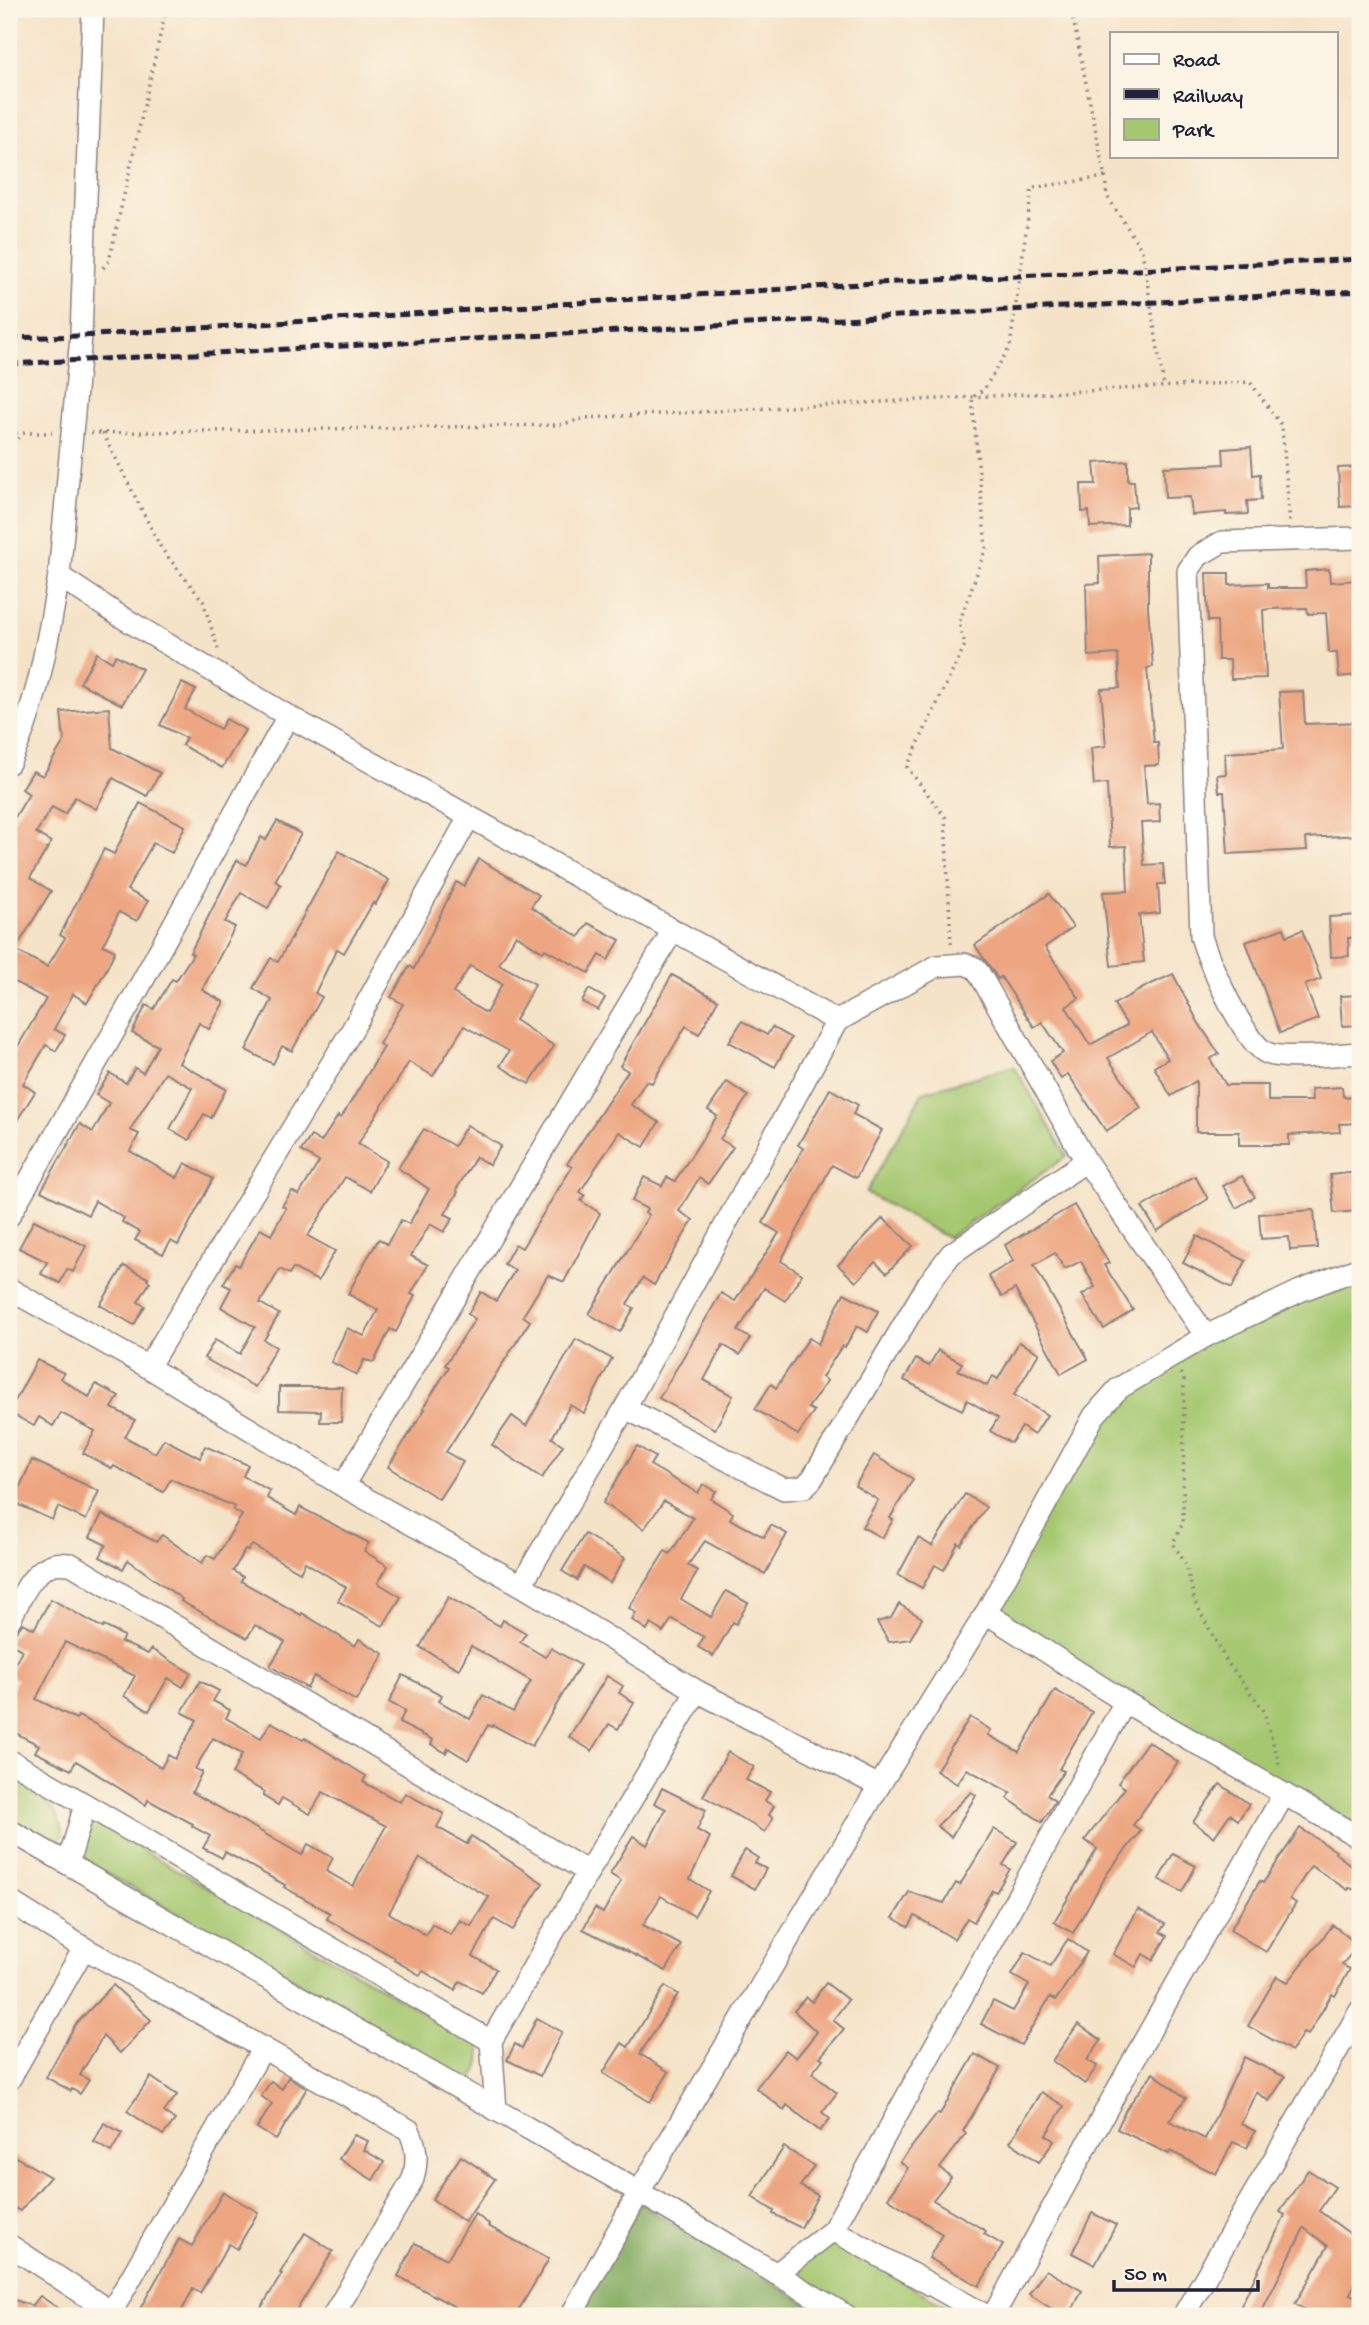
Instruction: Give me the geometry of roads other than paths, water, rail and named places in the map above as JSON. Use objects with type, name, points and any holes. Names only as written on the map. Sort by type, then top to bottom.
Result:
[{"type":"street","points":[[9,763],[27,723],[38,686],[60,576],[82,294],[93,9]]},
{"type":"street","points":[[1360,538],[1222,542],[1198,556],[1188,571],[1201,936],[1210,965],[1253,1043],[1266,1053],[1280,1056],[1360,1054]]},
{"type":"street","points":[[60,576],[115,613],[288,716],[837,1021]]},
{"type":"street","points":[[9,1216],[136,993],[288,716]]},
{"type":"street","points":[[148,1367],[352,1030],[469,817]]},
{"type":"street","points":[[343,1486],[673,930]]},
{"type":"street","points":[[521,1585],[625,1408],[837,1021],[937,966],[965,964],[979,973],[1086,1161],[1206,1336]]},
{"type":"street","points":[[625,1408],[784,1489],[804,1487],[812,1479],[928,1284],[951,1254],[1086,1161]]},
{"type":"street","points":[[571,2316],[639,2192],[879,1786],[986,1613],[1094,1416],[1118,1389],[1206,1336],[1300,1291],[1360,1268]]},
{"type":"street","points":[[9,1289],[148,1367],[343,1486],[521,1585],[697,1691],[879,1786]]},
{"type":"street","points":[[9,1621],[29,1583],[39,1573],[54,1564],[71,1564],[588,1872]]},
{"type":"street","points":[[986,1613],[1125,1702],[1360,1838]]},
{"type":"street","points":[[496,2110],[491,2041],[588,1872],[697,1691]]},
{"type":"street","points":[[776,2274],[833,2231],[1125,1702]]},
{"type":"street","points":[[9,1760],[491,2041]]},
{"type":"street","points":[[993,2316],[1279,1791]]},
{"type":"street","points":[[68,1864],[85,1805]]},
{"type":"street","points":[[9,1830],[639,2192],[847,2316]]},
{"type":"street","points":[[9,1901],[83,1948],[409,2130],[416,2148],[417,2164],[413,2179],[333,2316]]},
{"type":"street","points":[[9,2080],[83,1948]]},
{"type":"street","points":[[1183,2316],[1360,2011]]},
{"type":"street","points":[[9,2245],[110,2314],[263,2048]]},
{"type":"street","points":[[833,2231],[987,2316]]},
{"type":"railway","points":[[9,338],[81,336],[875,283],[1360,259]]},
{"type":"railway","points":[[9,364],[1360,291]]}]
